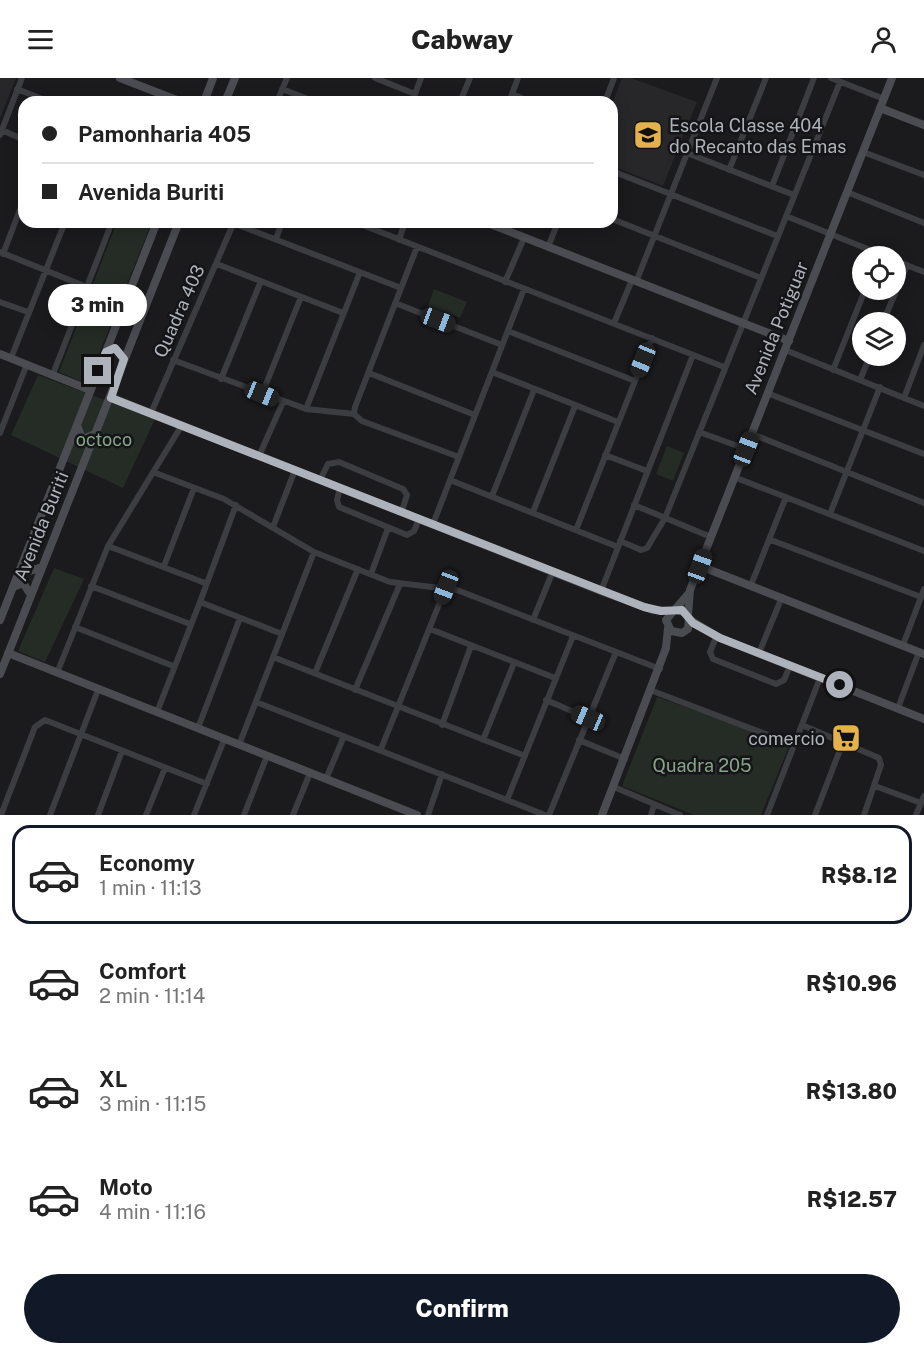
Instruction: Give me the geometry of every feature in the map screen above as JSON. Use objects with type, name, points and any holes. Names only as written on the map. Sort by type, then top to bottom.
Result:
[{"type":"street","points":[[18,138],[1,133],[22,78]]},
{"type":"street","points":[[120,78],[156,96]]},
{"type":"street","points":[[206,96],[213,78]]},
{"type":"street","points":[[228,96],[235,78]]},
{"type":"street","points":[[279,96],[286,78]]},
{"type":"street","points":[[375,78],[415,94],[421,78]]},
{"type":"street","points":[[462,96],[470,78]]},
{"type":"street","points":[[517,96],[512,94],[518,78]]},
{"type":"street","points":[[607,96],[614,78]]},
{"type":"street","points":[[614,323],[654,237],[717,78]]},
{"type":"street","points":[[729,170],[766,78]]},
{"type":"street","points":[[772,186],[814,78]]},
{"type":"street","points":[[831,78],[884,99]]},
{"type":"street","name":"Avenida Potiguar","points":[[602,815],[666,648],[667,616],[690,590],[892,78]]},
{"type":"street","points":[[450,480],[576,530],[640,550],[647,548],[665,518],[840,82]]},
{"type":"street","points":[[282,88],[301,96]]},
{"type":"street","points":[[17,89],[35,96]]},
{"type":"street","points":[[880,108],[924,125]]},
{"type":"street","points":[[863,152],[924,175]]},
{"type":"street","points":[[687,153],[794,195]]},
{"type":"street","points":[[618,173],[777,236]]},
{"type":"street","points":[[848,192],[924,223]]},
{"type":"street","points":[[18,214],[2,253],[87,287]]},
{"type":"street","points":[[786,216],[858,246]]},
{"type":"street","points":[[618,222],[761,278]]},
{"type":"street","points":[[11,358],[62,228]]},
{"type":"street","points":[[53,374],[110,228]]},
{"type":"street","name":"Avenida Buriti","points":[[0,620],[155,228]]},
{"type":"street","name":"Avenida Buriti","points":[[0,674],[111,398],[176,228]]},
{"type":"street","name":"Quadra 403","points":[[151,413],[232,228]]},
{"type":"street","points":[[247,228],[401,288]]},
{"type":"street","points":[[276,239],[280,228]]},
{"type":"street","points":[[370,228],[724,367]]},
{"type":"street","points":[[399,240],[403,228]]},
{"type":"street","points":[[511,228],[524,238],[789,341]]},
{"type":"street","points":[[548,246],[556,228]]},
{"type":"street","points":[[505,282],[524,238]]},
{"type":"street","points":[[354,414],[417,247]]},
{"type":"street","points":[[217,264],[344,313]]},
{"type":"street","points":[[887,312],[907,265],[924,272]]},
{"type":"street","points":[[306,409],[360,272]]},
{"type":"street","points":[[221,379],[261,281]]},
{"type":"street","points":[[433,524],[524,289]]},
{"type":"street","points":[[262,394],[301,297]]},
{"type":"street","points":[[833,370],[861,300]]},
{"type":"street","points":[[0,302],[28,312]]},
{"type":"street","points":[[395,303],[502,345]]},
{"type":"street","points":[[508,331],[635,381]]},
{"type":"street","points":[[576,530],[652,338]]},
{"type":"street","points":[[904,398],[924,345]]},
{"type":"street","points":[[106,352],[115,348],[124,359]]},
{"type":"street","points":[[785,350],[924,406]]},
{"type":"street","points":[[0,354],[90,390]]},
{"type":"street","points":[[601,591],[693,355]]},
{"type":"street","points":[[173,360],[282,402],[306,409],[354,414],[362,421],[459,457]]},
{"type":"street","points":[[0,433],[27,364]]},
{"type":"street","points":[[860,380],[866,366]]},
{"type":"street","points":[[492,372],[618,422]]},
{"type":"street","points":[[369,373],[475,415]]},
{"type":"street","points":[[830,514],[880,387]]},
{"type":"street","points":[[492,496],[534,390]]},
{"type":"street","points":[[767,393],[924,454]]},
{"type":"street","points":[[111,398],[601,591],[644,607],[673,611],[689,617],[718,637]]},
{"type":"street","points":[[260,456],[282,402]]},
{"type":"street","points":[[533,512],[575,406]]},
{"type":"street","points":[[77,424],[81,436],[85,438],[95,434]]},
{"type":"street","points":[[57,673],[108,546],[182,425]]},
{"type":"street","points":[[699,432],[746,449]]},
{"type":"street","points":[[752,434],[924,503]]},
{"type":"street","points":[[605,455],[648,471]]},
{"type":"street","points":[[320,480],[328,464],[339,462],[403,489],[407,495],[402,511]]},
{"type":"street","points":[[273,526],[295,470]]},
{"type":"street","points":[[153,472],[236,505],[314,552],[399,584],[446,587],[616,652],[658,671]]},
{"type":"street","points":[[734,477],[924,551]]},
{"type":"street","points":[[164,566],[194,488]]},
{"type":"street","points":[[339,488],[337,500],[339,507],[388,528],[407,535],[414,531],[419,519]]},
{"type":"street","points":[[752,585],[786,497]]},
{"type":"street","points":[[157,711],[236,505]]},
{"type":"street","points":[[634,505],[711,537]]},
{"type":"street","points":[[371,574],[388,528]]},
{"type":"street","points":[[771,540],[921,597]]},
{"type":"street","points":[[108,546],[205,583]]},
{"type":"street","points":[[239,745],[314,552]]},
{"type":"street","points":[[23,560],[30,571],[42,567]]},
{"type":"street","points":[[700,566],[921,652],[898,708]]},
{"type":"street","points":[[315,674],[358,569]]},
{"type":"street","points":[[533,620],[552,571]]},
{"type":"street","points":[[13,587],[23,582],[31,595]]},
{"type":"street","points":[[355,690],[399,584]]},
{"type":"street","points":[[91,586],[190,624]]},
{"type":"street","points":[[381,749],[446,587]]},
{"type":"street","points":[[903,645],[924,589]]},
{"type":"street","name":"Avenida Potiguar","points":[[658,671],[673,643],[683,632],[689,617],[690,590]]},
{"type":"street","points":[[759,653],[782,597]]},
{"type":"street","points":[[200,602],[282,634]]},
{"type":"street","points":[[644,607],[674,633],[701,632],[718,637],[924,719]]},
{"type":"street","points":[[198,728],[240,618]]},
{"type":"street","points":[[75,627],[173,666]]},
{"type":"street","points":[[430,629],[555,678]]},
{"type":"street","points":[[507,800],[573,636]]},
{"type":"street","points":[[718,637],[710,652],[713,659],[776,684],[784,680],[790,666]]},
{"type":"street","points":[[442,725],[471,646]]},
{"type":"street","points":[[256,702],[547,815],[616,652]]},
{"type":"street","points":[[8,653],[406,813],[417,815]]},
{"type":"street","points":[[273,657],[525,756]]},
{"type":"street","points":[[483,740],[514,663]]},
{"type":"street","points":[[769,815],[820,678]]},
{"type":"street","points":[[50,815],[98,690]]},
{"type":"street","points":[[650,690],[794,746]]},
{"type":"street","points":[[546,700],[588,718]]},
{"type":"street","points":[[1,815],[38,723],[45,720],[207,783]]},
{"type":"street","points":[[802,725],[879,758],[881,765],[864,815]]},
{"type":"street","points":[[326,779],[344,736]]},
{"type":"street","points":[[195,815],[224,740]]},
{"type":"street","points":[[579,740],[625,759]]},
{"type":"street","points":[[815,815],[843,742]]},
{"type":"street","points":[[98,815],[122,751]]},
{"type":"street","points":[[244,815],[267,756]]},
{"type":"street","points":[[146,815],[165,768]]},
{"type":"street","points":[[293,815],[310,773]]},
{"type":"street","points":[[428,815],[442,774]]},
{"type":"street","points":[[875,786],[921,803]]},
{"type":"street","points":[[614,787],[680,815]]},
{"type":"street","points":[[916,815],[924,796]]},
{"type":"street","points":[[651,815],[654,805]]},
{"type":"shaded area","points":[[0,78],[16,78],[0,118]]},
{"type":"shaded area","name":"Escola Classe 404 do Recanto das Emas","points":[[622,78],[631,78],[697,102],[663,186],[618,168],[618,96],[615,96]]},
{"type":"green space","points":[[115,228],[150,228],[87,384],[59,372]]},
{"type":"green space","points":[[434,289],[467,302],[460,318],[428,306]]},
{"type":"green space","name":"octoco","points":[[38,375],[155,419],[123,488],[11,435]]},
{"type":"green space","points":[[667,446],[684,453],[673,481],[656,474]]},
{"type":"green space","points":[[54,568],[84,579],[45,662],[18,651]]},
{"type":"green space","name":"Quadra 205","points":[[657,697],[790,744],[761,815],[694,815],[622,786]]},
{"type":"place","name":"Escola Classe 404 do Recanto das Emas","points":[[648,135]]},
{"type":"place","name":"comercio","points":[[846,738]]},
{"type":"route","points":[[98,371],[106,352],[115,348],[119,350],[124,359],[111,398],[644,607],[672,612],[682,610],[693,623],[720,638],[840,685]]}]
